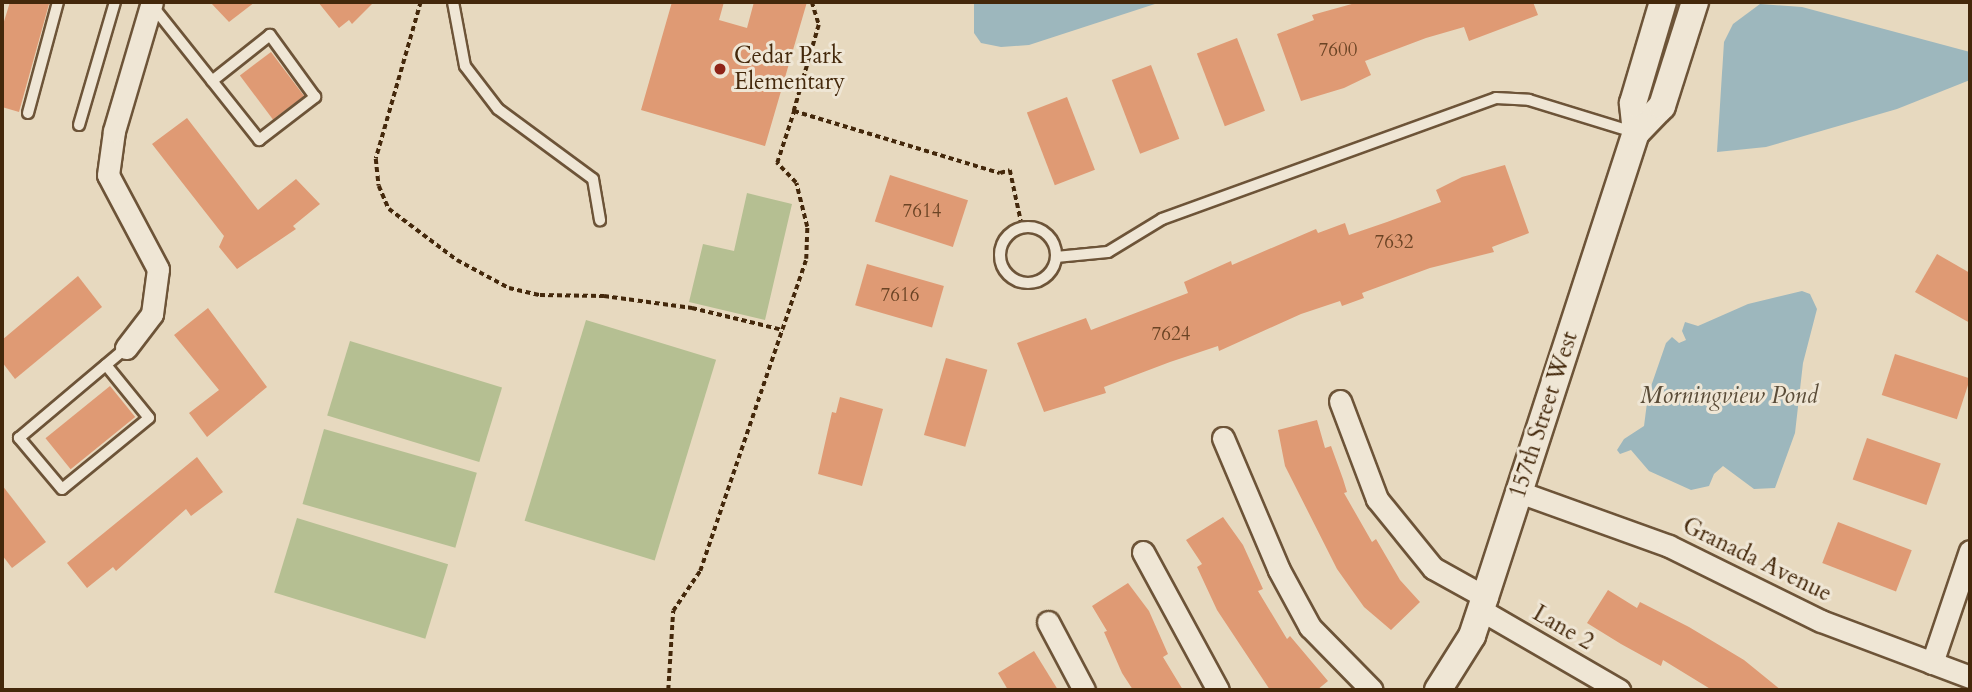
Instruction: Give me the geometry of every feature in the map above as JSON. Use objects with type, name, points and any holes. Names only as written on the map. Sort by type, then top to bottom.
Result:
[{"type":"street","name":"157th Street West","points":[[1438,690],[1472,636],[1483,603],[1636,133],[1633,103],[1664,2]]},
{"type":"street","name":"157th Street West","points":[[1636,133],[1662,106],[1695,2]]},
{"type":"street","points":[[126,348],[152,314],[158,269],[108,175],[114,131],[149,3]]},
{"type":"street","name":"Lane 2","points":[[1340,401],[1377,499],[1433,568],[1619,690]]},
{"type":"street","points":[[1223,438],[1279,570],[1310,627],[1372,690]]},
{"type":"street","name":"Granada Avenue","points":[[1519,492],[1669,546],[1821,621],[1970,677]]},
{"type":"street","points":[[1931,663],[1970,551]]},
{"type":"street","points":[[1143,552],[1218,690]]},
{"type":"street","points":[[1048,622],[1084,690]]},
{"type":"lane","points":[[28,113],[58,2]]},
{"type":"lane","points":[[79,125],[115,2]]},
{"type":"lane","points":[[453,2],[465,66],[498,109],[593,179],[600,220]]},
{"type":"lane","points":[[149,3],[258,141],[316,97],[270,35],[212,81]]},
{"type":"lane","points":[[1056,257],[1108,252],[1161,219],[1496,98],[1528,100],[1636,133]]},
{"type":"lane","points":[[1021,226],[1047,234],[1056,257],[1049,274],[1039,281],[1027,284],[1007,275],[1000,260],[1002,243],[1012,230],[1021,226]]},
{"type":"lane","points":[[106,365],[149,418],[62,489],[19,438],[126,348]]},
{"type":"path","points":[[422,2],[376,159],[379,186],[389,209],[436,246],[509,288],[692,308],[783,330]]},
{"type":"path","points":[[668,690],[673,611],[700,572],[806,259],[807,226],[796,183],[777,163],[819,24],[812,2]]},
{"type":"path","points":[[794,111],[1000,173],[1010,170],[1021,226]]},
{"type":"green space","points":[[747,193],[792,204],[765,320],[689,302],[703,244],[734,251]]},
{"type":"green space","points":[[586,320],[716,360],[655,561],[525,521]]},
{"type":"green space","points":[[350,341],[502,387],[479,462],[327,416]]},
{"type":"green space","points":[[324,429],[477,473],[455,548],[303,504]]},
{"type":"green space","points":[[297,518],[448,564],[425,639],[274,593]]},
{"type":"water","points":[[974,2],[1161,2],[1029,45],[1001,47],[981,43],[974,33]]},
{"type":"water","points":[[1760,4],[1802,7],[1970,52],[1970,80],[1897,109],[1766,147],[1717,152],[1724,42],[1733,24]]},
{"type":"water","name":"Morningview Pond","points":[[1802,291],[1810,294],[1817,309],[1803,363],[1795,433],[1775,488],[1754,489],[1723,466],[1714,474],[1709,486],[1691,490],[1649,471],[1631,450],[1620,454],[1617,450],[1624,439],[1644,426],[1648,395],[1666,343],[1672,337],[1679,343],[1686,340],[1682,331],[1685,322],[1698,326],[1748,304]]},
{"type":"building","points":[[10,2],[49,4],[19,112],[2,107],[2,28]]},
{"type":"building","points":[[210,2],[255,2],[229,22]]},
{"type":"building","points":[[318,2],[374,2],[352,24],[349,20],[339,28]]},
{"type":"building","name":"Cedar Park Elementary","points":[[672,2],[724,2],[719,20],[747,28],[754,2],[807,2],[765,146],[641,110]]},
{"type":"building","points":[[1359,2],[1533,2],[1538,15],[1469,41],[1464,27],[1426,38],[1365,61],[1371,75],[1344,88],[1301,101],[1277,34],[1314,20],[1312,15]]},
{"type":"building","points":[[1237,38],[1265,111],[1225,126],[1197,53]]},
{"type":"building","points":[[271,52],[304,96],[273,119],[240,75]]},
{"type":"building","points":[[1151,65],[1179,139],[1140,154],[1112,80]]},
{"type":"building","points":[[1067,97],[1095,170],[1055,185],[1027,112]]},
{"type":"building","points":[[187,118],[258,210],[296,179],[320,204],[293,226],[296,229],[237,269],[219,247],[224,236],[152,144]]},
{"type":"building","points":[[1505,165],[1529,233],[1492,247],[1494,252],[1430,268],[1362,293],[1364,298],[1342,306],[1340,301],[1301,314],[1219,351],[1218,346],[1170,362],[1104,387],[1106,393],[1044,412],[1017,343],[1086,318],[1091,330],[1188,293],[1184,282],[1231,261],[1232,265],[1316,229],[1318,233],[1345,223],[1349,235],[1387,222],[1441,202],[1436,190],[1462,177]]},
{"type":"building","points":[[890,175],[968,200],[953,247],[875,222]]},
{"type":"building","points":[[1937,254],[1970,273],[1970,323],[1915,292]]},
{"type":"building","points":[[867,264],[944,286],[932,327],[855,305]]},
{"type":"building","points":[[78,276],[102,307],[15,379],[2,362],[2,340]]},
{"type":"building","points":[[208,308],[267,387],[207,437],[189,413],[219,390],[174,335]]},
{"type":"building","points":[[1895,354],[1970,378],[1957,419],[1882,395]]},
{"type":"building","points":[[946,358],[987,370],[965,447],[924,435]]},
{"type":"building","points":[[110,386],[135,417],[71,469],[45,438]]},
{"type":"building","points":[[840,397],[883,409],[862,486],[818,474],[832,412],[836,413]]},
{"type":"building","points":[[1317,420],[1325,448],[1331,446],[1347,492],[1344,493],[1372,542],[1376,539],[1400,580],[1420,602],[1391,630],[1364,607],[1337,569],[1285,466],[1278,430]]},
{"type":"building","points":[[1867,438],[1941,463],[1926,505],[1853,480]]},
{"type":"building","points":[[197,457],[223,492],[191,516],[186,509],[116,571],[113,567],[87,588],[67,563]]},
{"type":"building","points":[[2,485],[46,542],[12,568],[2,555]]},
{"type":"building","points":[[1223,517],[1243,545],[1263,589],[1258,591],[1287,639],[1290,636],[1328,681],[1317,690],[1270,690],[1217,610],[1197,567],[1202,564],[1186,540]]},
{"type":"building","points":[[1838,522],[1912,550],[1896,591],[1822,563]]},
{"type":"building","points":[[1128,583],[1149,611],[1168,654],[1163,657],[1183,690],[1133,690],[1122,673],[1104,632],[1107,631],[1092,606]]},
{"type":"building","points":[[1608,590],[1637,608],[1640,602],[1689,627],[1744,660],[1781,690],[1712,690],[1663,660],[1661,666],[1621,644],[1587,623]]},
{"type":"building","points":[[1034,651],[1058,690],[1008,690],[998,673]]},
{"type":"place","name":"Cedar Park Elementary","points":[[720,69]]}]
